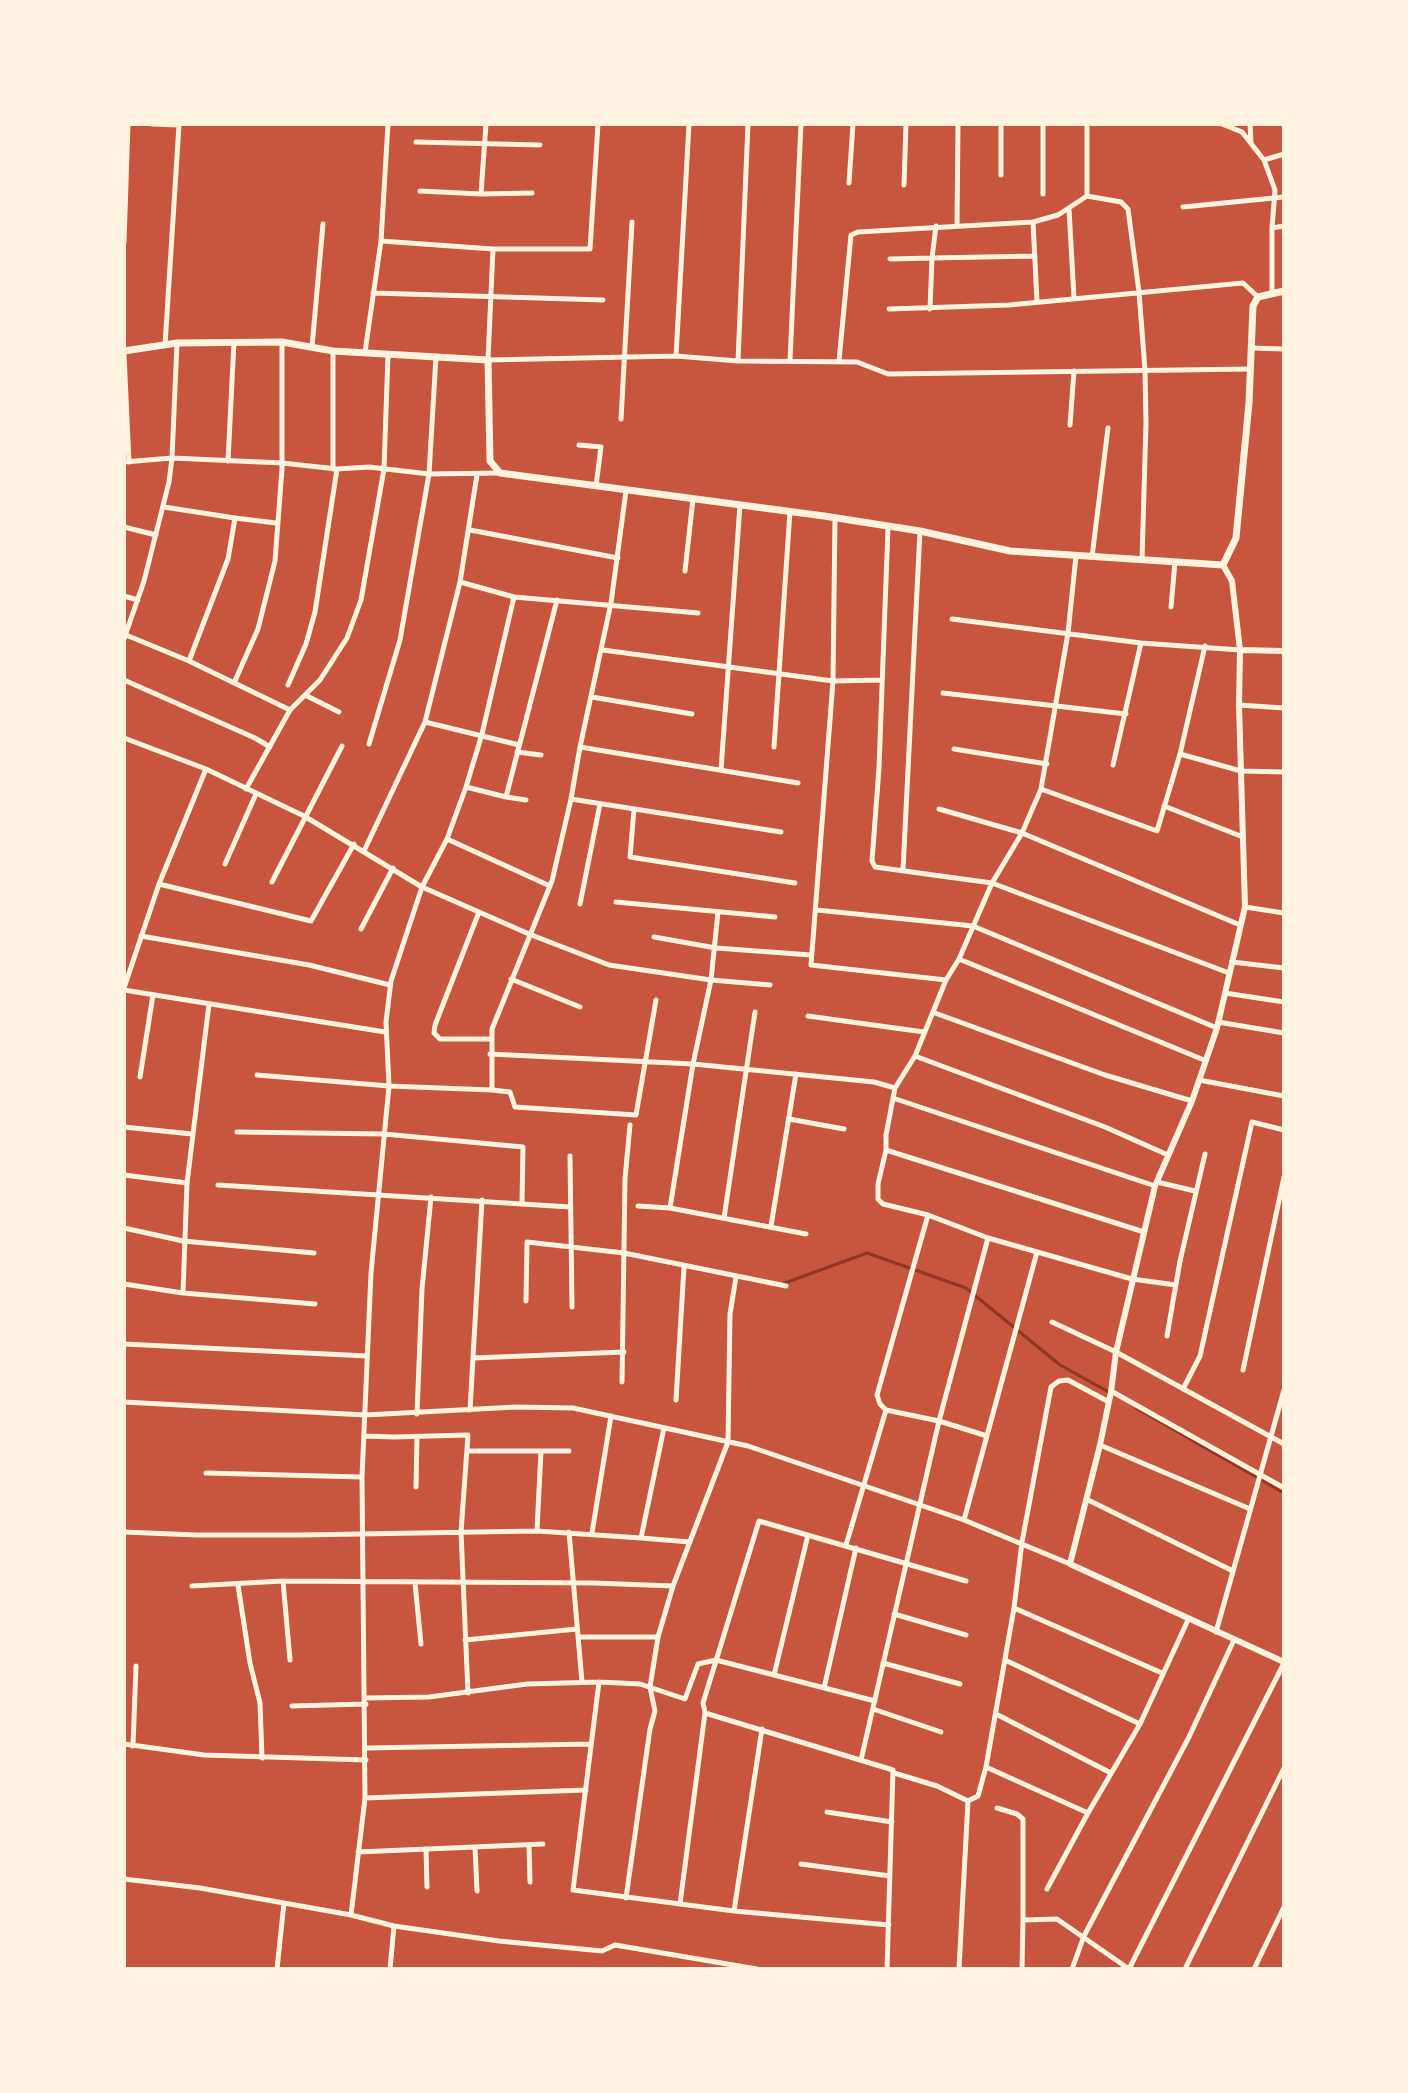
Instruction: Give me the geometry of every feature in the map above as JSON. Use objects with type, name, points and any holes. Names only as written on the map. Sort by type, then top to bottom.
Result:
[{"type":"main road","points":[[124,352],[177,343],[282,342],[333,351],[488,360],[490,461],[500,473],[790,511],[920,531],[1010,551],[1223,565],[1236,538],[1253,306],[1258,297],[1284,291]]},
{"type":"street","points":[[124,243],[128,124]]},
{"type":"street","points":[[152,124],[179,125],[165,345]]},
{"type":"street","points":[[365,352],[381,241],[388,124]]},
{"type":"street","points":[[481,194],[486,124]]},
{"type":"street","points":[[381,241],[493,249],[590,249],[598,124]]},
{"type":"street","points":[[676,356],[689,124]]},
{"type":"street","points":[[738,361],[748,124]]},
{"type":"street","points":[[790,360],[801,124]]},
{"type":"street","points":[[849,183],[853,124]]},
{"type":"street","points":[[904,185],[906,124]]},
{"type":"street","points":[[957,225],[958,124]]},
{"type":"street","points":[[1001,124],[1001,175]]},
{"type":"street","points":[[1043,124],[1043,194]]},
{"type":"street","points":[[1087,124],[1087,196]]},
{"type":"street","points":[[1222,124],[1242,132],[1264,160],[1275,190],[1272,292]]},
{"type":"street","points":[[1250,124],[1251,144]]},
{"type":"street","points":[[416,142],[540,145]]},
{"type":"street","points":[[1264,160],[1284,154]]},
{"type":"street","points":[[420,191],[532,193]]},
{"type":"street","points":[[839,362],[851,235],[936,226],[1033,222],[1049,219],[1087,196],[1121,202],[1128,209],[1145,370],[1142,560]]},
{"type":"street","points":[[1183,207],[1284,197]]},
{"type":"street","points":[[1069,209],[1074,298]]},
{"type":"street","points":[[621,419],[632,222]]},
{"type":"street","points":[[1033,222],[1037,301]]},
{"type":"street","points":[[312,347],[323,224]]},
{"type":"street","points":[[930,309],[936,226]]},
{"type":"street","points":[[1272,228],[1284,226]]},
{"type":"street","points":[[493,249],[488,360],[676,356],[738,361],[857,362],[888,374],[1250,369]]},
{"type":"street","points":[[890,259],[1035,256]]},
{"type":"street","points":[[889,309],[930,309],[1243,283],[1258,297]]},
{"type":"street","points":[[373,293],[489,299],[603,300]]},
{"type":"street","points":[[228,461],[234,342]]},
{"type":"street","points":[[234,683],[258,629],[275,561],[282,463],[282,342]]},
{"type":"street","points":[[177,343],[172,458],[164,507],[125,637],[189,661],[290,710]]},
{"type":"street","points":[[1250,348],[1284,349]]},
{"type":"street","points":[[288,685],[306,644],[315,612],[335,469],[333,351]]},
{"type":"street","points":[[124,352],[127,462],[172,458],[282,463],[335,469],[369,467],[429,474],[500,473]]},
{"type":"street","points":[[246,789],[290,710],[320,680],[347,638],[361,600],[384,469],[388,355]]},
{"type":"street","points":[[369,744],[400,640],[429,474],[436,357]]},
{"type":"street","points":[[1070,425],[1074,371]]},
{"type":"street","points":[[1092,558],[1108,428]]},
{"type":"street","points":[[579,445],[601,447],[595,487]]},
{"type":"street","points":[[364,851],[425,722],[460,582],[477,475]]},
{"type":"street","points":[[492,1090],[492,1029],[550,886],[571,799],[603,650],[626,491]]},
{"type":"street","points":[[685,571],[693,499]]},
{"type":"street","points":[[721,770],[740,505]]},
{"type":"street","points":[[164,507],[276,523]]},
{"type":"street","points":[[774,747],[790,511]]},
{"type":"street","points":[[189,661],[228,559],[235,518]]},
{"type":"street","points":[[835,518],[833,681],[811,965],[946,980]]},
{"type":"street","points":[[124,527],[156,535]]},
{"type":"street","points":[[888,527],[872,861],[875,867],[992,883],[1229,973]]},
{"type":"street","points":[[470,530],[618,558]]},
{"type":"street","points":[[903,870],[920,531]]},
{"type":"street","points":[[1076,556],[1068,633],[1041,789],[1022,833],[992,883],[959,959],[946,980],[915,1056],[895,1088],[878,1199],[883,1204],[928,1215],[988,1238],[1132,1279],[1176,1285]]},
{"type":"street","points":[[1171,607],[1175,561]]},
{"type":"street","points":[[1070,1564],[1100,1445],[1116,1352],[1156,1184],[1192,1101],[1218,1025],[1245,907],[1240,650],[1232,581],[1223,565]]},
{"type":"street","points":[[460,582],[514,597],[611,603],[698,613]]},
{"type":"street","points":[[124,596],[138,600]]},
{"type":"street","points":[[351,1915],[365,1798],[362,1477],[377,1195],[389,1086],[385,1032],[390,985],[422,887],[447,839],[466,787],[482,734],[514,597]]},
{"type":"street","points":[[506,797],[557,600]]},
{"type":"street","points":[[952,619],[1141,643],[1284,651]]},
{"type":"street","points":[[1113,765],[1141,643]]},
{"type":"street","points":[[1041,789],[1157,831],[1180,754],[1205,646]]},
{"type":"street","points":[[603,650],[833,681],[882,680]]},
{"type":"street","points":[[124,680],[270,747]]},
{"type":"street","points":[[943,693],[1126,714]]},
{"type":"street","points":[[305,695],[339,712]]},
{"type":"street","points":[[592,697],[692,714]]},
{"type":"street","points":[[1239,705],[1284,708]]},
{"type":"street","points":[[425,722],[482,734],[541,755]]},
{"type":"street","points":[[124,738],[206,769],[304,816],[422,887],[609,965],[770,985]]},
{"type":"street","points":[[272,882],[342,746]]},
{"type":"street","points":[[580,747],[798,783]]},
{"type":"street","points":[[954,749],[1047,764]]},
{"type":"street","points":[[1180,754],[1241,771],[1284,772]]},
{"type":"street","points":[[206,769],[159,884],[124,989],[385,1032]]},
{"type":"street","points":[[466,787],[526,800]]},
{"type":"street","points":[[225,864],[256,794]]},
{"type":"street","points":[[571,799],[781,832]]},
{"type":"street","points":[[580,904],[600,804]]},
{"type":"street","points":[[1164,806],[1243,837]]},
{"type":"street","points":[[939,809],[1022,833],[1240,925]]},
{"type":"street","points":[[634,810],[630,857],[795,883]]},
{"type":"street","points":[[447,839],[550,886]]},
{"type":"street","points":[[159,884],[311,921],[354,844]]},
{"type":"street","points":[[361,929],[393,868]]},
{"type":"street","points":[[616,902],[775,917]]},
{"type":"street","points":[[1245,907],[1284,913]]},
{"type":"street","points":[[817,910],[973,926],[1218,1025],[1284,1033]]},
{"type":"street","points":[[479,912],[434,1033],[440,1039],[492,1039]]},
{"type":"street","points":[[670,1208],[693,1064],[711,980],[718,912]]},
{"type":"street","points":[[141,936],[309,965],[390,985]]},
{"type":"street","points":[[654,937],[716,948],[811,955]]},
{"type":"street","points":[[959,959],[1204,1060]]},
{"type":"street","points":[[1232,962],[1284,968]]},
{"type":"street","points":[[511,979],[580,1007]]},
{"type":"street","points":[[1225,993],[1284,1002]]},
{"type":"street","points":[[140,1077],[153,995]]},
{"type":"street","points":[[257,1075],[389,1086],[492,1090],[510,1092],[515,1107],[636,1115],[656,1000]]},
{"type":"street","points":[[183,1293],[187,1183],[209,1004]]},
{"type":"street","points":[[724,1218],[755,1012]]},
{"type":"street","points":[[935,1013],[1105,1075],[1192,1101]]},
{"type":"street","points":[[808,1016],[924,1032]]},
{"type":"street","points":[[490,1054],[693,1064],[874,1082],[895,1088]]},
{"type":"street","points":[[915,1056],[1105,1127],[1168,1155]]},
{"type":"street","points":[[771,1226],[796,1074]]},
{"type":"street","points":[[1199,1080],[1284,1096]]},
{"type":"street","points":[[893,1098],[1156,1184],[1195,1191]]},
{"type":"street","points":[[789,1119],[844,1129]]},
{"type":"street","points":[[1183,1389],[1200,1356],[1252,1122],[1284,1130]]},
{"type":"street","points":[[622,1382],[625,1179],[630,1125]]},
{"type":"street","points":[[124,1127],[192,1134]]},
{"type":"street","points":[[237,1132],[384,1134],[523,1147],[522,1202]]},
{"type":"street","points":[[886,1150],[1144,1232]]},
{"type":"street","points":[[1167,1336],[1205,1154]]},
{"type":"street","points":[[570,1156],[572,1307]]},
{"type":"street","points":[[124,1175],[187,1183]]},
{"type":"street","points":[[1243,1370],[1284,1177]]},
{"type":"street","points":[[218,1185],[570,1207]]},
{"type":"street","points":[[417,1414],[422,1289],[431,1197]]},
{"type":"street","points":[[470,1410],[482,1200]]},
{"type":"street","points":[[638,1206],[670,1208],[806,1234]]},
{"type":"street","points":[[928,1215],[877,1395],[886,1410],[939,1421],[987,1436]]},
{"type":"street","points":[[124,1228],[183,1241],[314,1253]]},
{"type":"street","points":[[861,1760],[939,1421],[988,1238]]},
{"type":"street","points":[[526,1301],[527,1242],[624,1253],[786,1286]]},
{"type":"street","points":[[964,1520],[1037,1252]]},
{"type":"street","points":[[676,1400],[684,1267]]},
{"type":"street","points":[[626,1898],[655,1711],[650,1687],[658,1637],[673,1586],[728,1442],[730,1314],[736,1277]]},
{"type":"street","points":[[124,1284],[183,1293],[315,1304]]},
{"type":"street","points":[[1052,1322],[1116,1352],[1284,1444]]},
{"type":"street","points":[[124,1344],[367,1356]]},
{"type":"street","points":[[473,1358],[624,1352]]},
{"type":"street","points":[[968,1801],[978,1796],[986,1767],[1014,1608],[1022,1542],[1051,1387],[1059,1381],[1068,1380],[1110,1396],[1284,1488]]},
{"type":"street","points":[[1216,1632],[1284,1390]]},
{"type":"street","points":[[124,1402],[365,1415],[573,1408],[748,1446],[1022,1542],[1284,1662],[1129,1969],[1057,1919],[1023,1920]]},
{"type":"street","points":[[846,1545],[886,1410]]},
{"type":"street","points":[[592,1533],[611,1416]]},
{"type":"street","points":[[641,1538],[664,1428]]},
{"type":"street","points":[[364,1436],[468,1435],[461,1532],[468,1693]]},
{"type":"street","points":[[416,1487],[417,1437]]},
{"type":"street","points":[[1100,1445],[1250,1509]]},
{"type":"street","points":[[467,1451],[569,1451]]},
{"type":"street","points":[[537,1531],[541,1451]]},
{"type":"street","points":[[206,1473],[362,1477]]},
{"type":"street","points":[[1086,1499],[1233,1571]]},
{"type":"street","points":[[680,1904],[705,1713],[703,1703],[759,1521],[966,1581]]},
{"type":"street","points":[[124,1532],[196,1535],[537,1531],[690,1542]]},
{"type":"street","points":[[569,1532],[582,1682]]},
{"type":"street","points":[[774,1675],[808,1535]]},
{"type":"street","points":[[824,1688],[856,1548]]},
{"type":"street","points":[[192,1586],[283,1581],[673,1586]]},
{"type":"street","points":[[283,1581],[290,1660]]},
{"type":"street","points":[[415,1583],[421,1644]]},
{"type":"street","points":[[238,1585],[250,1663],[260,1703],[262,1758]]},
{"type":"street","points":[[1014,1608],[1162,1673]]},
{"type":"street","points":[[894,1614],[966,1635]]},
{"type":"street","points":[[1047,1889],[1140,1724],[1188,1620]]},
{"type":"street","points":[[465,1640],[578,1633],[658,1637]]},
{"type":"street","points":[[1072,1969],[1084,1936],[1189,1737],[1234,1640]]},
{"type":"street","points":[[292,1706],[429,1697],[527,1684],[582,1682],[650,1687],[685,1699],[698,1664],[716,1660],[875,1701]]},
{"type":"street","points":[[1005,1660],[1140,1724]]},
{"type":"street","points":[[883,1663],[960,1684]]},
{"type":"street","points":[[133,1746],[136,1666]]},
{"type":"street","points":[[599,1682],[573,1890],[734,1911],[889,1925]]},
{"type":"street","points":[[873,1709],[941,1732]]},
{"type":"street","points":[[705,1713],[893,1770],[968,1801]]},
{"type":"street","points":[[996,1714],[1111,1773]]},
{"type":"street","points":[[734,1911],[762,1729]]},
{"type":"street","points":[[124,1744],[204,1755],[366,1760]]},
{"type":"street","points":[[366,1748],[591,1744]]},
{"type":"street","points":[[986,1767],[1088,1813]]},
{"type":"street","points":[[1185,1969],[1284,1768]]},
{"type":"street","points":[[887,1969],[894,1773]]},
{"type":"street","points":[[365,1798],[586,1790]]},
{"type":"street","points":[[959,1969],[968,1801]]},
{"type":"street","points":[[997,1808],[1023,1819],[1022,1969]]},
{"type":"street","points":[[827,1812],[892,1822]]},
{"type":"street","points":[[358,1852],[543,1844]]},
{"type":"street","points":[[529,1845],[530,1882]]},
{"type":"street","points":[[475,1847],[477,1891]]},
{"type":"street","points":[[426,1849],[427,1887]]},
{"type":"street","points":[[801,1864],[890,1876]]},
{"type":"street","points":[[124,1879],[200,1888],[351,1915],[394,1926],[499,1941],[602,1951],[615,1945],[757,1969]]},
{"type":"street","points":[[277,1969],[284,1903]]},
{"type":"street","points":[[1254,1969],[1284,1907]]},
{"type":"street","points":[[390,1969],[394,1926]]},
{"type":"waterway","points":[[782,1284],[867,1253],[966,1288],[1060,1365],[1109,1392]]},
{"type":"waterway","points":[[1136,1408],[1284,1493]]}]
